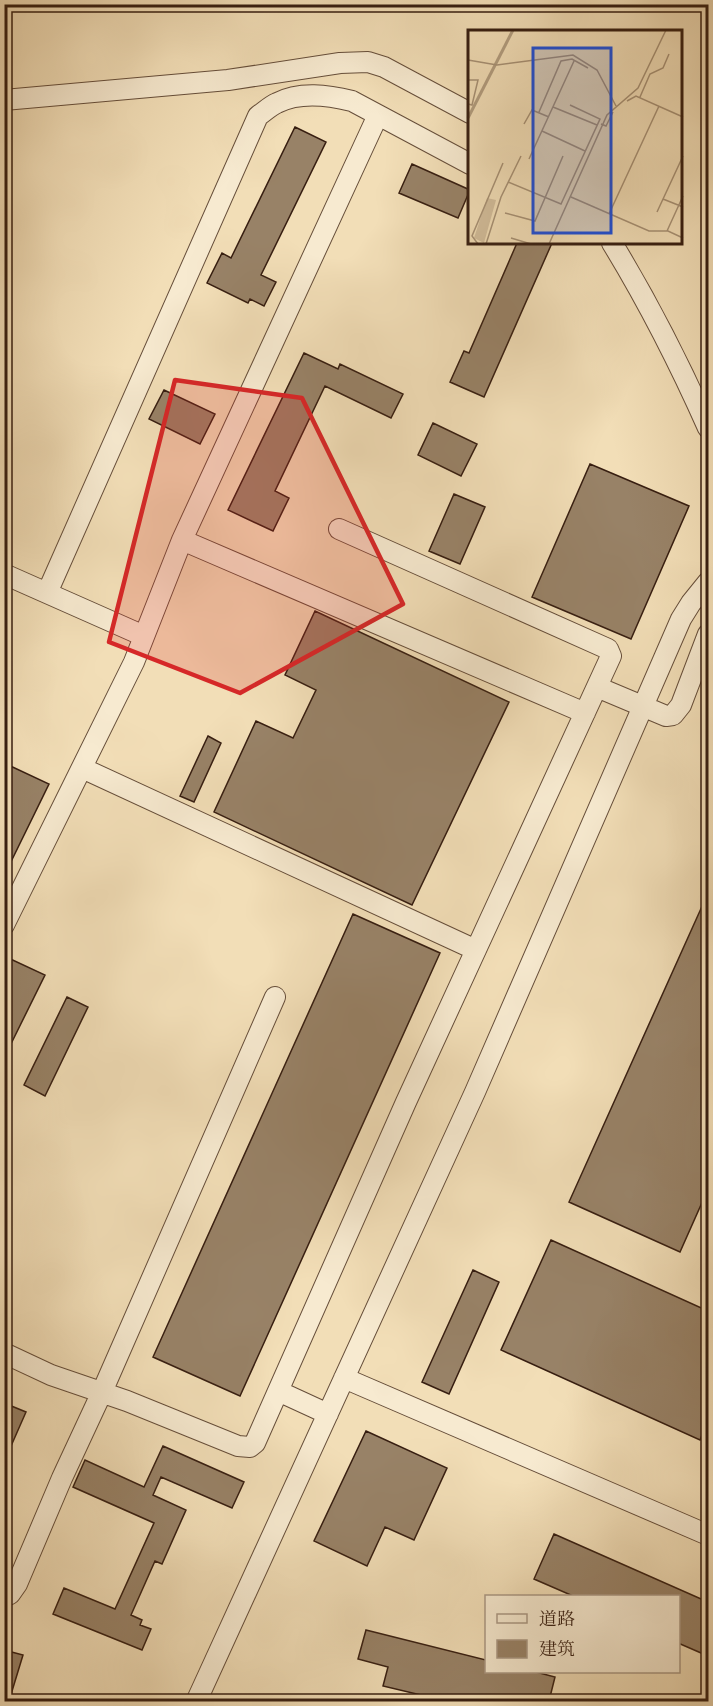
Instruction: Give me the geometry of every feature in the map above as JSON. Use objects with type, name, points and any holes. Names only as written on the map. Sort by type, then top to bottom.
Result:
[{"type":"street","points":[[4,100],[228,80],[340,63],[368,62],[384,67],[468,112]]},
{"type":"street","points":[[46,593],[258,116],[278,103],[292,98],[314,95],[352,101],[468,163]]},
{"type":"street","points":[[4,925],[134,662],[182,540],[378,115]]},
{"type":"street","points":[[613,244],[641,293],[708,428]]},
{"type":"street","points":[[4,1353],[51,1375],[102,1392],[238,1446],[250,1447],[255,1443],[406,1102],[611,656],[608,649],[339,529]]},
{"type":"street","points":[[182,540],[585,713]]},
{"type":"street","points":[[4,574],[144,636]]},
{"type":"street","points":[[195,1701],[480,1081],[681,619],[708,582]]},
{"type":"street","points":[[597,687],[666,717],[673,715],[681,705],[708,634]]},
{"type":"street","points":[[82,768],[476,950]]},
{"type":"street","points":[[4,1597],[10,1594],[17,1584],[275,997]]},
{"type":"street","points":[[344,1378],[706,1529]]},
{"type":"street","points":[[278,1391],[328,1414]]},
{"type":"highlighted area","points":[[175,380],[302,398],[403,604],[240,693],[109,642]]},
{"type":"building","points":[[295,127],[326,142],[261,275],[276,282],[264,306],[250,299],[248,303],[207,283],[222,253],[231,258]]},
{"type":"building","points":[[412,164],[468,189],[468,195],[458,218],[399,193]]},
{"type":"building","points":[[517,244],[552,244],[484,397],[450,382],[464,351],[469,353]]},
{"type":"building","points":[[304,353],[338,369],[340,364],[403,394],[391,418],[325,386],[275,491],[289,498],[273,531],[228,510]]},
{"type":"building","points":[[164,390],[215,414],[200,444],[149,419]]},
{"type":"building","points":[[433,423],[477,444],[461,476],[418,455]]},
{"type":"building","points":[[590,464],[689,506],[631,639],[532,597]]},
{"type":"building","points":[[454,494],[485,507],[460,564],[429,551]]},
{"type":"building","points":[[315,611],[509,702],[412,905],[214,812],[256,721],[293,738],[316,690],[285,675]]},
{"type":"building","points":[[208,736],[221,743],[194,802],[180,796]]},
{"type":"building","points":[[4,763],[49,784],[4,876]]},
{"type":"building","points":[[708,893],[708,1189],[680,1252],[569,1202]]},
{"type":"building","points":[[353,914],[440,953],[240,1396],[153,1357]]},
{"type":"building","points":[[4,956],[45,975],[4,1058]]},
{"type":"building","points":[[67,997],[88,1007],[45,1096],[24,1085]]},
{"type":"building","points":[[551,1240],[708,1311],[708,1420],[700,1440],[501,1350]]},
{"type":"building","points":[[473,1270],[499,1282],[449,1394],[422,1382]]},
{"type":"building","points":[[4,1403],[26,1412],[4,1462]]},
{"type":"building","points":[[366,1431],[447,1468],[414,1540],[385,1527],[367,1566],[314,1541]]},
{"type":"building","points":[[163,1446],[244,1482],[232,1508],[161,1477],[153,1495],[186,1510],[162,1564],[155,1561],[131,1615],[142,1620],[140,1625],[151,1629],[142,1650],[53,1614],[64,1588],[115,1609],[154,1523],[73,1487],[85,1460],[144,1487]]},
{"type":"building","points":[[554,1534],[708,1602],[708,1656],[680,1644],[680,1595],[571,1595],[534,1579]]},
{"type":"building","points":[[366,1630],[485,1660],[485,1673],[540,1673],[555,1677],[549,1701],[446,1701],[383,1686],[388,1667],[358,1659]]},
{"type":"building","points":[[4,1650],[23,1655],[9,1701],[4,1701]]}]
